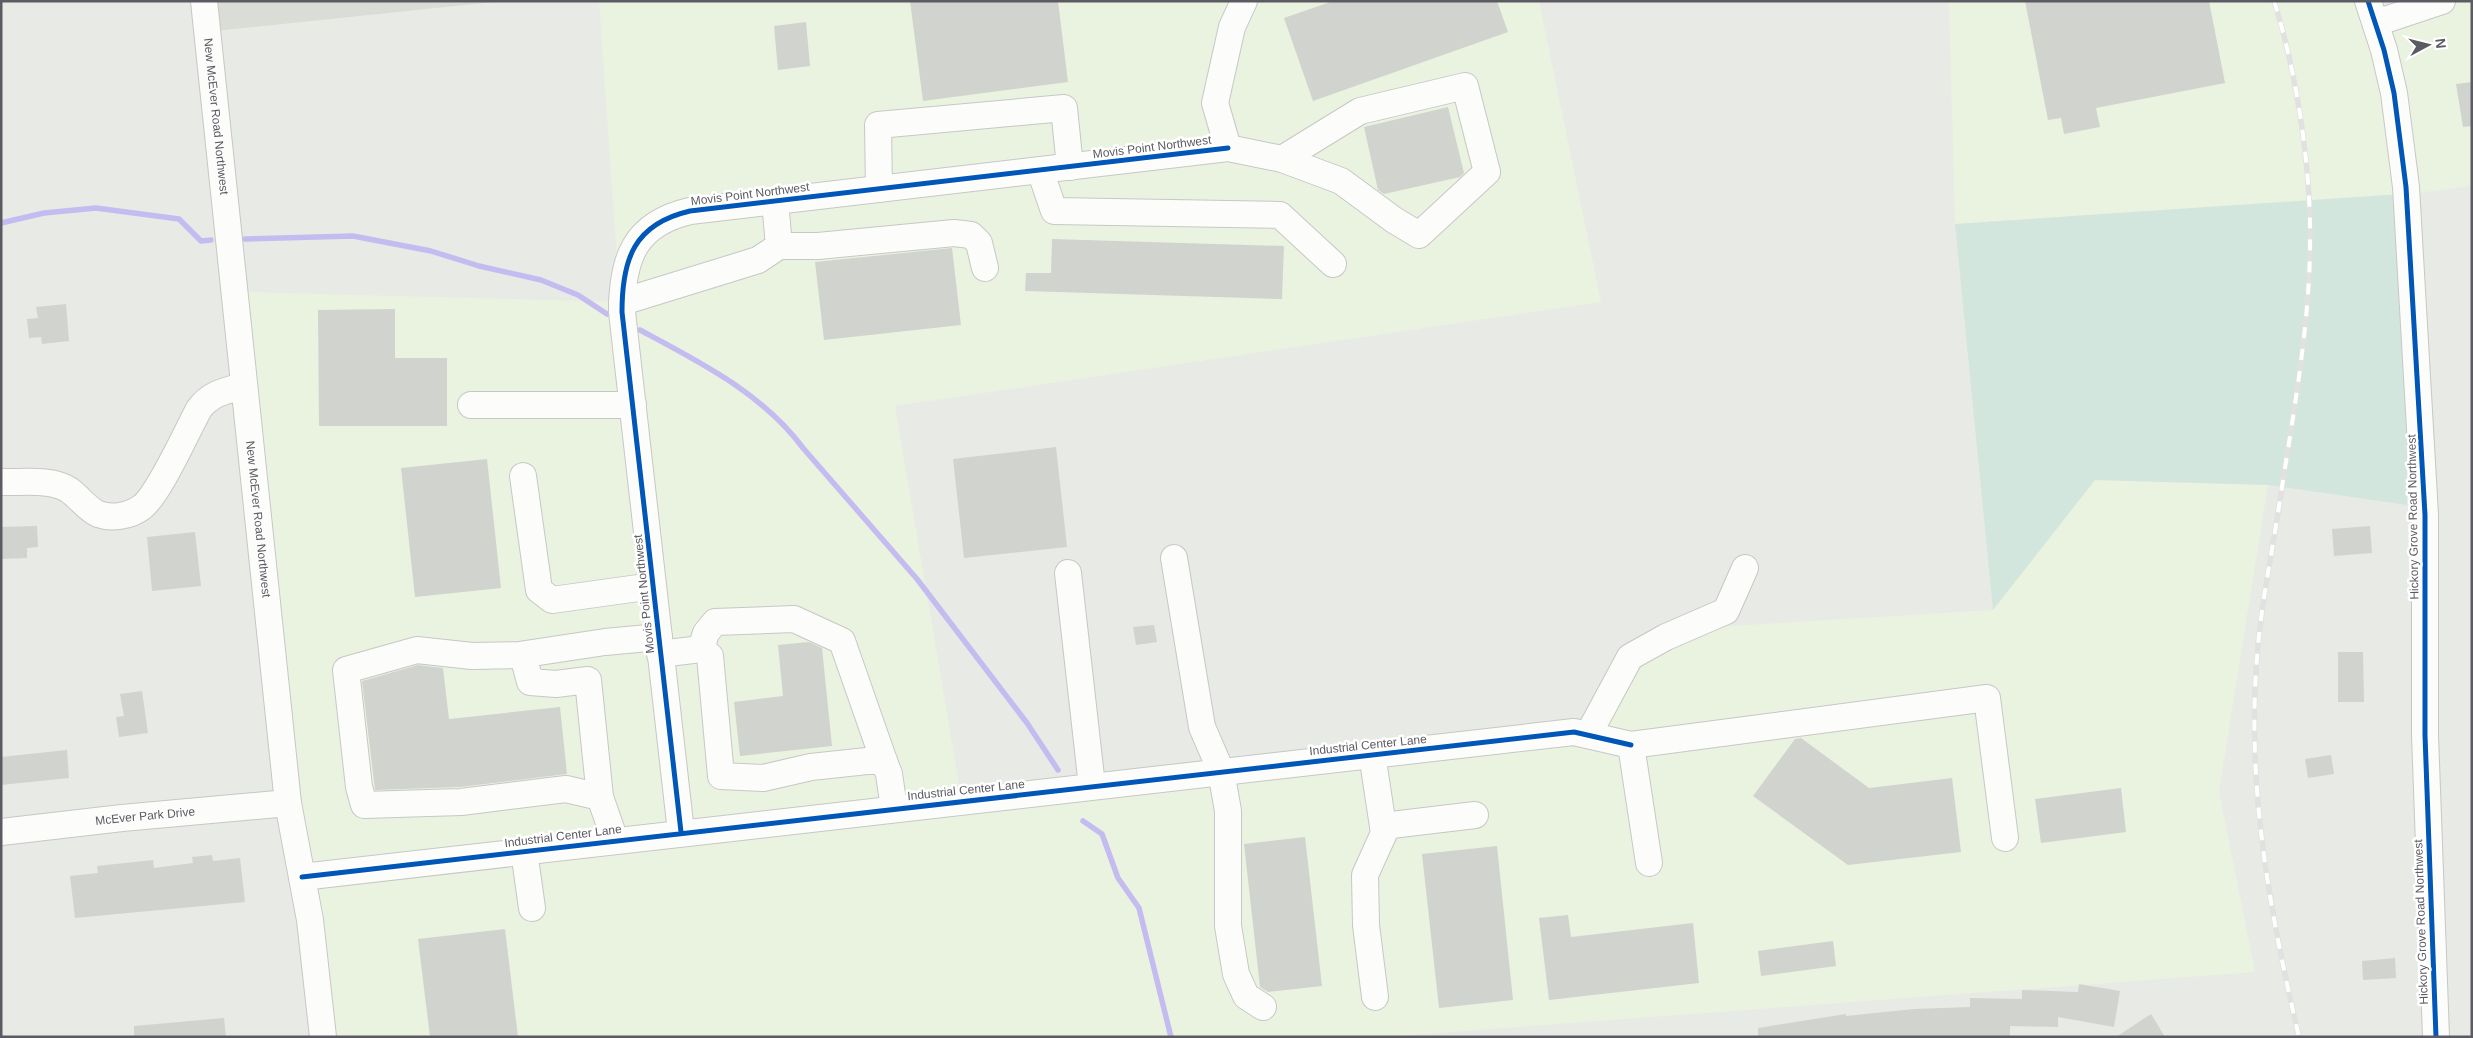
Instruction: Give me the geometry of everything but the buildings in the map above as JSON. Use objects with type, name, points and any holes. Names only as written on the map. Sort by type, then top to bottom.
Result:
[{"type":"street","name":"New McEver Road Northwest","points":[[204,1],[288,803],[310,920],[323,1037]]},
{"type":"street","points":[[1228,148],[1215,103],[1232,27],[1244,1]]},
{"type":"street","points":[[2372,12],[2442,1]]},
{"type":"street","name":"Hickory Grove Road Northwest","points":[[2372,12],[2394,93],[2406,187],[2425,515],[2425,735],[2436,1037]]},
{"type":"street","name":"Movis Point Northwest","points":[[680,832],[622,302],[625,268],[633,249],[655,224],[672,215],[690,211],[1228,148],[1282,159],[1341,181],[1394,220],[1419,235],[1487,172],[1465,86],[1360,111],[1282,159]]},
{"type":"street","points":[[880,189],[878,125],[1064,108],[1070,167]]},
{"type":"street","points":[[1040,170],[1054,211],[1280,215],[1333,264]]},
{"type":"street","points":[[775,201],[779,246]]},
{"type":"street","points":[[622,302],[758,260],[779,246],[818,246],[954,233],[971,235],[979,243],[985,268]]},
{"type":"street","points":[[1,482],[55,484],[69,490],[98,514],[118,517],[131,514],[143,506],[154,492],[199,409],[207,398],[216,393],[243,386]]},
{"type":"street","points":[[471,405],[633,405]]},
{"type":"street","points":[[523,476],[539,590],[552,600],[653,586]]},
{"type":"street","points":[[1174,558],[1202,727],[1221,771],[1228,811],[1228,926],[1236,974],[1246,996],[1263,1007]]},
{"type":"street","points":[[1588,735],[1630,657],[1666,637],[1726,611],[1745,568]]},
{"type":"street","points":[[1068,573],[1092,786]]},
{"type":"street","points":[[701,649],[706,632],[715,622],[794,620],[842,641],[889,774],[894,808]]},
{"type":"street","points":[[600,797],[566,789],[461,802],[364,805],[360,787],[346,670],[417,650],[472,656],[523,654],[605,642],[701,649],[710,656],[722,776],[763,778],[811,767],[884,761]]},
{"type":"street","points":[[523,654],[530,682],[556,684],[588,680],[600,797],[615,840]]},
{"type":"street","name":"Industrial Center Lane","points":[[302,877],[680,832],[1574,732],[1632,744],[1987,698],[2005,838]]},
{"type":"street","points":[[1632,744],[1649,863]]},
{"type":"street","points":[[1372,754],[1384,833],[1365,875],[1366,925],[1375,997]]},
{"type":"street","name":"McEver Park Drive","points":[[1,832],[122,818],[288,803]]},
{"type":"street","points":[[1383,826],[1475,815]]},
{"type":"street","points":[[524,851],[532,908]]},
{"type":"shaded area","points":[[212,1],[503,1],[215,31]]},
{"type":"shaded area","points":[[599,1],[1539,1],[1601,302],[895,406],[960,790],[1595,740],[1665,630],[1993,610],[2095,480],[2268,485],[2219,791],[2255,972],[1384,1037],[325,1037],[241,292],[620,302]]},
{"type":"shaded area","points":[[1949,1],[2356,1],[2358,11],[2428,1],[2472,1],[2472,186],[2401,195],[1955,224]]},
{"type":"shaded area","points":[[2401,194],[2407,220],[2407,505],[2268,485],[2095,480],[1993,610],[1955,224]]},
{"type":"waterway","points":[[1,223],[44,213],[96,208],[179,219],[201,241],[211,240]]},
{"type":"waterway","points":[[245,239],[353,236],[431,251],[479,266],[541,280],[578,295],[607,314]]},
{"type":"waterway","points":[[640,330],[729,380],[769,411],[787,428],[917,579],[1027,723],[1058,770]]},
{"type":"waterway","points":[[1083,821],[1102,834],[1118,878],[1139,908],[1171,1037]]},
{"type":"railway","points":[[2274,1],[2282,27],[2300,111],[2309,197],[2310,259],[2305,330],[2258,646],[2255,745],[2257,794],[2269,892],[2299,1037]]},
{"type":"cycle path","points":[[2368,1],[2384,50],[2394,93],[2406,187],[2425,515],[2425,735],[2436,1037]]},
{"type":"cycle path","points":[[681,832],[622,312],[625,276],[635,246],[656,225],[671,217],[690,211],[1228,148]]},
{"type":"cycle path","points":[[302,877],[1574,732],[1631,745]]}]
